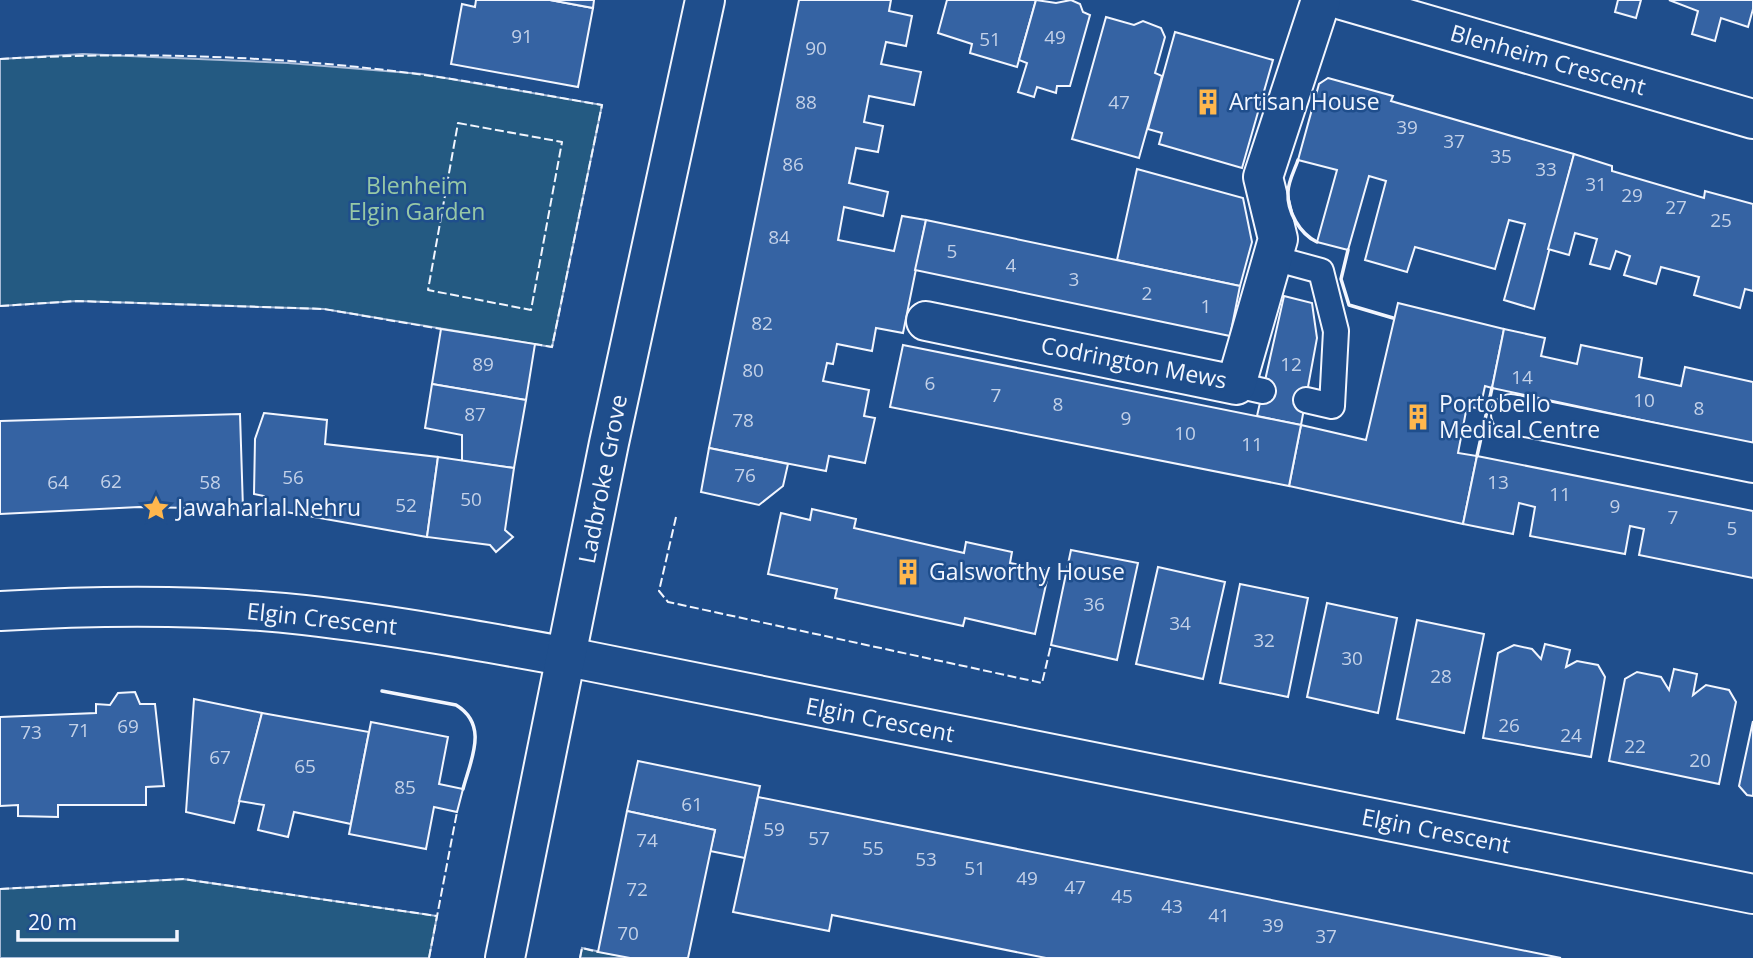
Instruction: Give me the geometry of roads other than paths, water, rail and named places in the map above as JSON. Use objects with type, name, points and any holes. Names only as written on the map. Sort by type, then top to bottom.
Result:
[{"type":"main road","name":"Ladbroke Grove","points":[[505,958],[610,443],[705,0]]},
{"type":"main road","name":"Codrington Mews","points":[[926,321],[1250,388],[1278,239],[1263,177],[1321,0]]},
{"type":"main road","name":"Blenheim Crescent","points":[[1342,0],[1753,120]]},
{"type":"main road","points":[[1511,414],[1753,463]]},
{"type":"main road","name":"Elgin Crescent","points":[[0,611],[86,606],[206,608],[302,615],[427,632],[568,657],[1753,894]]},
{"type":"lane","points":[[1273,258],[1321,271],[1336,331],[1332,406],[1306,400]]},
{"type":"place","name":"Artisan House","points":[[1208,102]]},
{"type":"place","name":"Portobello Medical Centre","points":[[1418,417]]},
{"type":"place","name":"Jawaharlal Nehru","points":[[156,508]]},
{"type":"place","name":"Galsworthy House","points":[[908,572]]},
{"type":"park label","name":"Blenheim Elgin Garden","points":[[417,199]]}]
